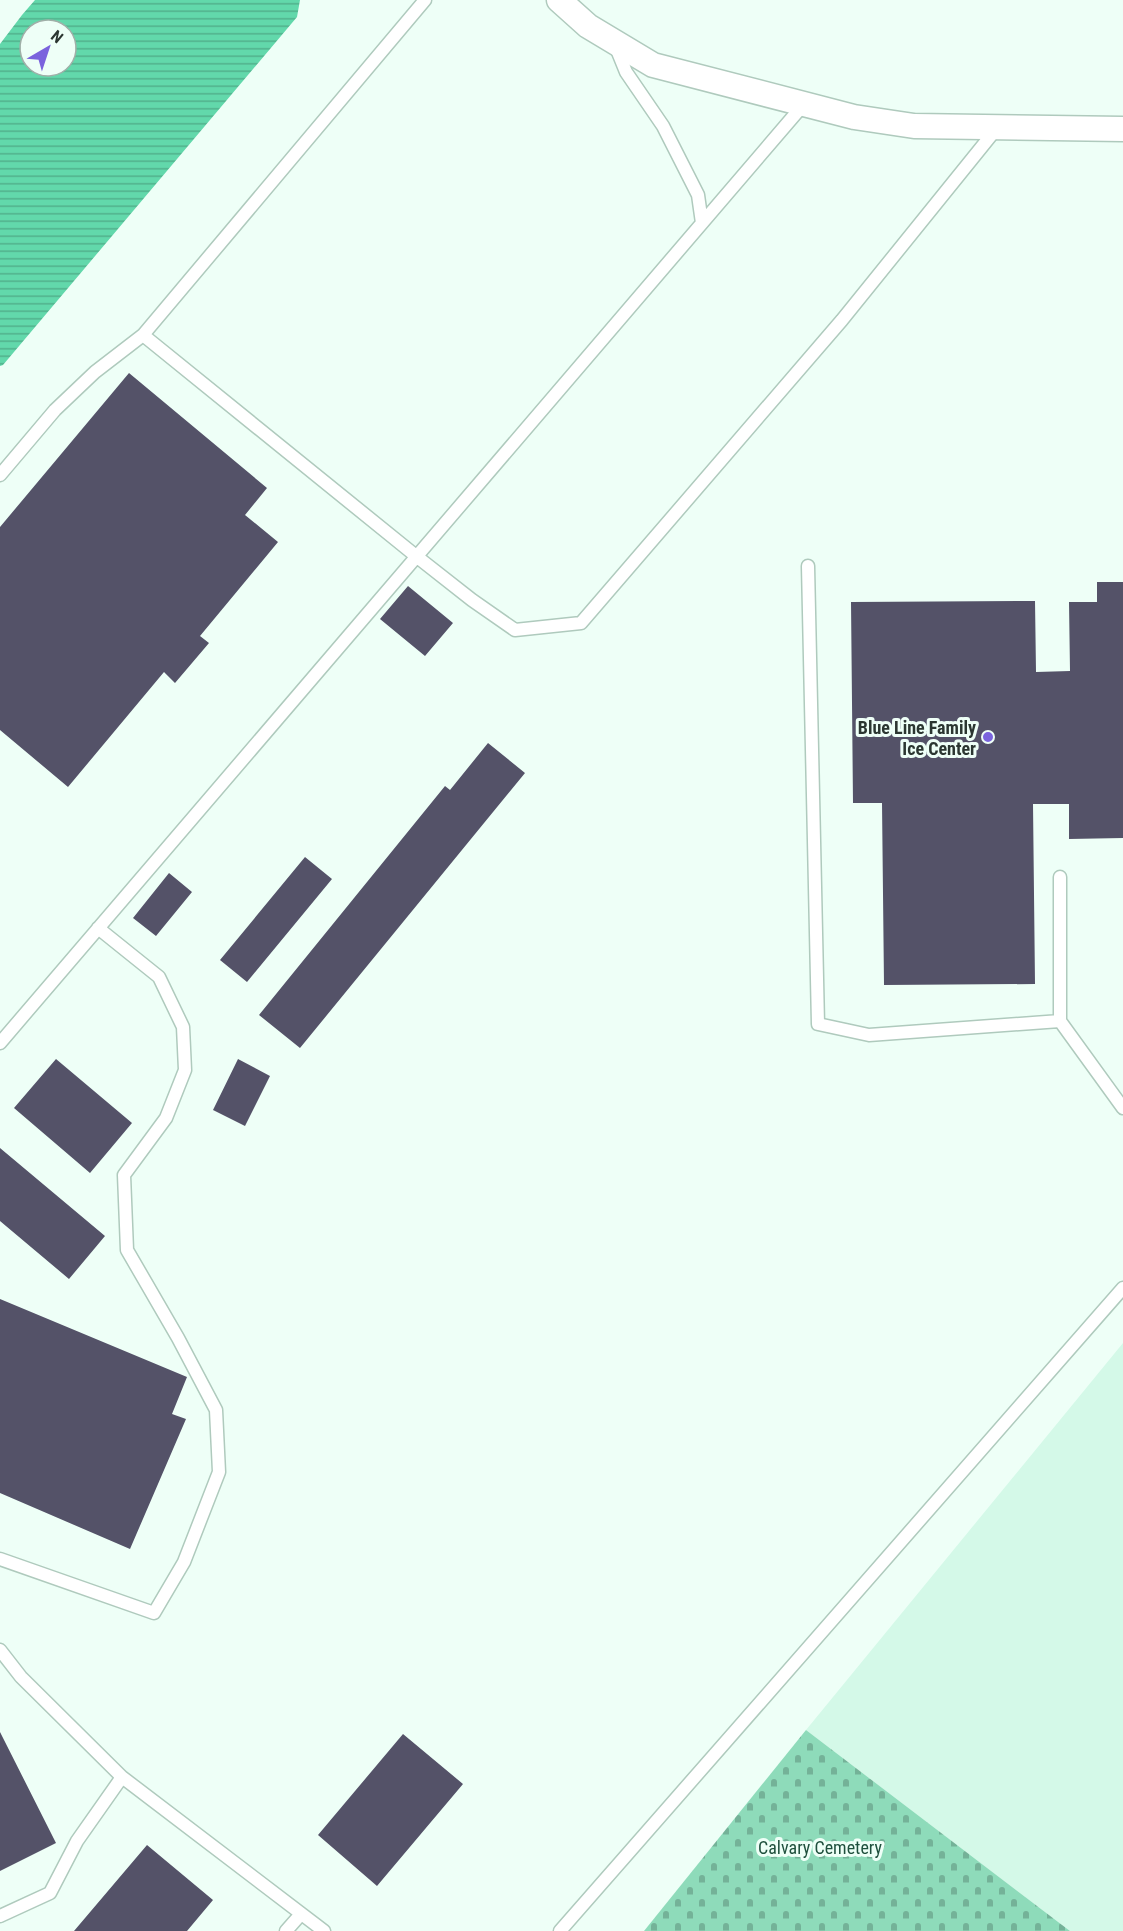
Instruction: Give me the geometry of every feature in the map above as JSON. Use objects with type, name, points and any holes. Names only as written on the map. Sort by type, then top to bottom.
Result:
[{"type":"street","points":[[559,0],[588,26],[653,65],[854,117],[914,126],[1123,129]]},
{"type":"lane","points":[[0,475],[55,410],[95,372],[143,335],[425,0]]},
{"type":"lane","points":[[614,41],[626,72],[663,126],[698,195],[702,223]]},
{"type":"lane","points":[[0,1042],[804,104]]},
{"type":"lane","points":[[143,335],[416,556],[515,630],[581,623],[842,320],[998,127]]},
{"type":"lane","points":[[808,566],[818,1024],[869,1035],[1060,1021]]},
{"type":"lane","points":[[1060,877],[1060,1021],[1123,1108]]},
{"type":"lane","points":[[0,1559],[154,1613],[184,1562],[219,1472],[216,1410],[127,1250],[124,1176],[166,1118],[185,1070],[183,1027],[159,977],[98,928]]},
{"type":"lane","points":[[560,1931],[1123,1288]]},
{"type":"lane","points":[[0,1650],[21,1677],[122,1777],[324,1931]]},
{"type":"lane","points":[[0,1916],[50,1893],[77,1841],[122,1777]]},
{"type":"lane","points":[[286,1931],[301,1914]]},
{"type":"shaded area","points":[[35,0],[300,0],[297,17],[0,366],[0,44],[18,20],[18,78],[78,78],[78,18],[20,18]]},
{"type":"shaded area","points":[[1123,1343],[1123,1931],[1070,1931],[806,1730]]},
{"type":"green space","name":"Calvary Cemetery","points":[[806,1730],[1070,1931],[644,1931]]},
{"type":"building","points":[[129,373],[267,488],[245,515],[278,542],[200,636],[209,643],[175,683],[164,672],[68,787],[0,730],[0,527]]},
{"type":"building","name":"Blue Line Family Ice Center","points":[[1097,582],[1123,582],[1123,838],[1069,839],[1069,804],[1033,804],[1035,984],[884,985],[882,803],[853,803],[851,602],[1035,601],[1036,672],[1070,671],[1069,602],[1097,602]]},
{"type":"building","points":[[408,586],[453,623],[425,656],[380,619]]},
{"type":"building","points":[[488,743],[525,773],[300,1048],[259,1015],[445,786],[450,790]]},
{"type":"building","points":[[305,857],[332,879],[247,982],[220,960]]},
{"type":"building","points":[[169,873],[192,892],[156,936],[133,918]]},
{"type":"building","points":[[56,1059],[132,1123],[90,1173],[14,1108]]},
{"type":"building","points":[[238,1059],[270,1076],[245,1126],[213,1110]]},
{"type":"building","points":[[0,1148],[105,1236],[69,1279],[0,1221]]},
{"type":"building","points":[[0,1299],[187,1377],[172,1414],[186,1419],[130,1549],[0,1493]]},
{"type":"building","points":[[0,1732],[56,1843],[0,1871]]},
{"type":"building","points":[[403,1734],[463,1784],[377,1886],[318,1835]]},
{"type":"building","points":[[147,1845],[213,1900],[187,1931],[74,1931]]},
{"type":"place","name":"Blue Line Family Ice Center","points":[[988,737]]}]
